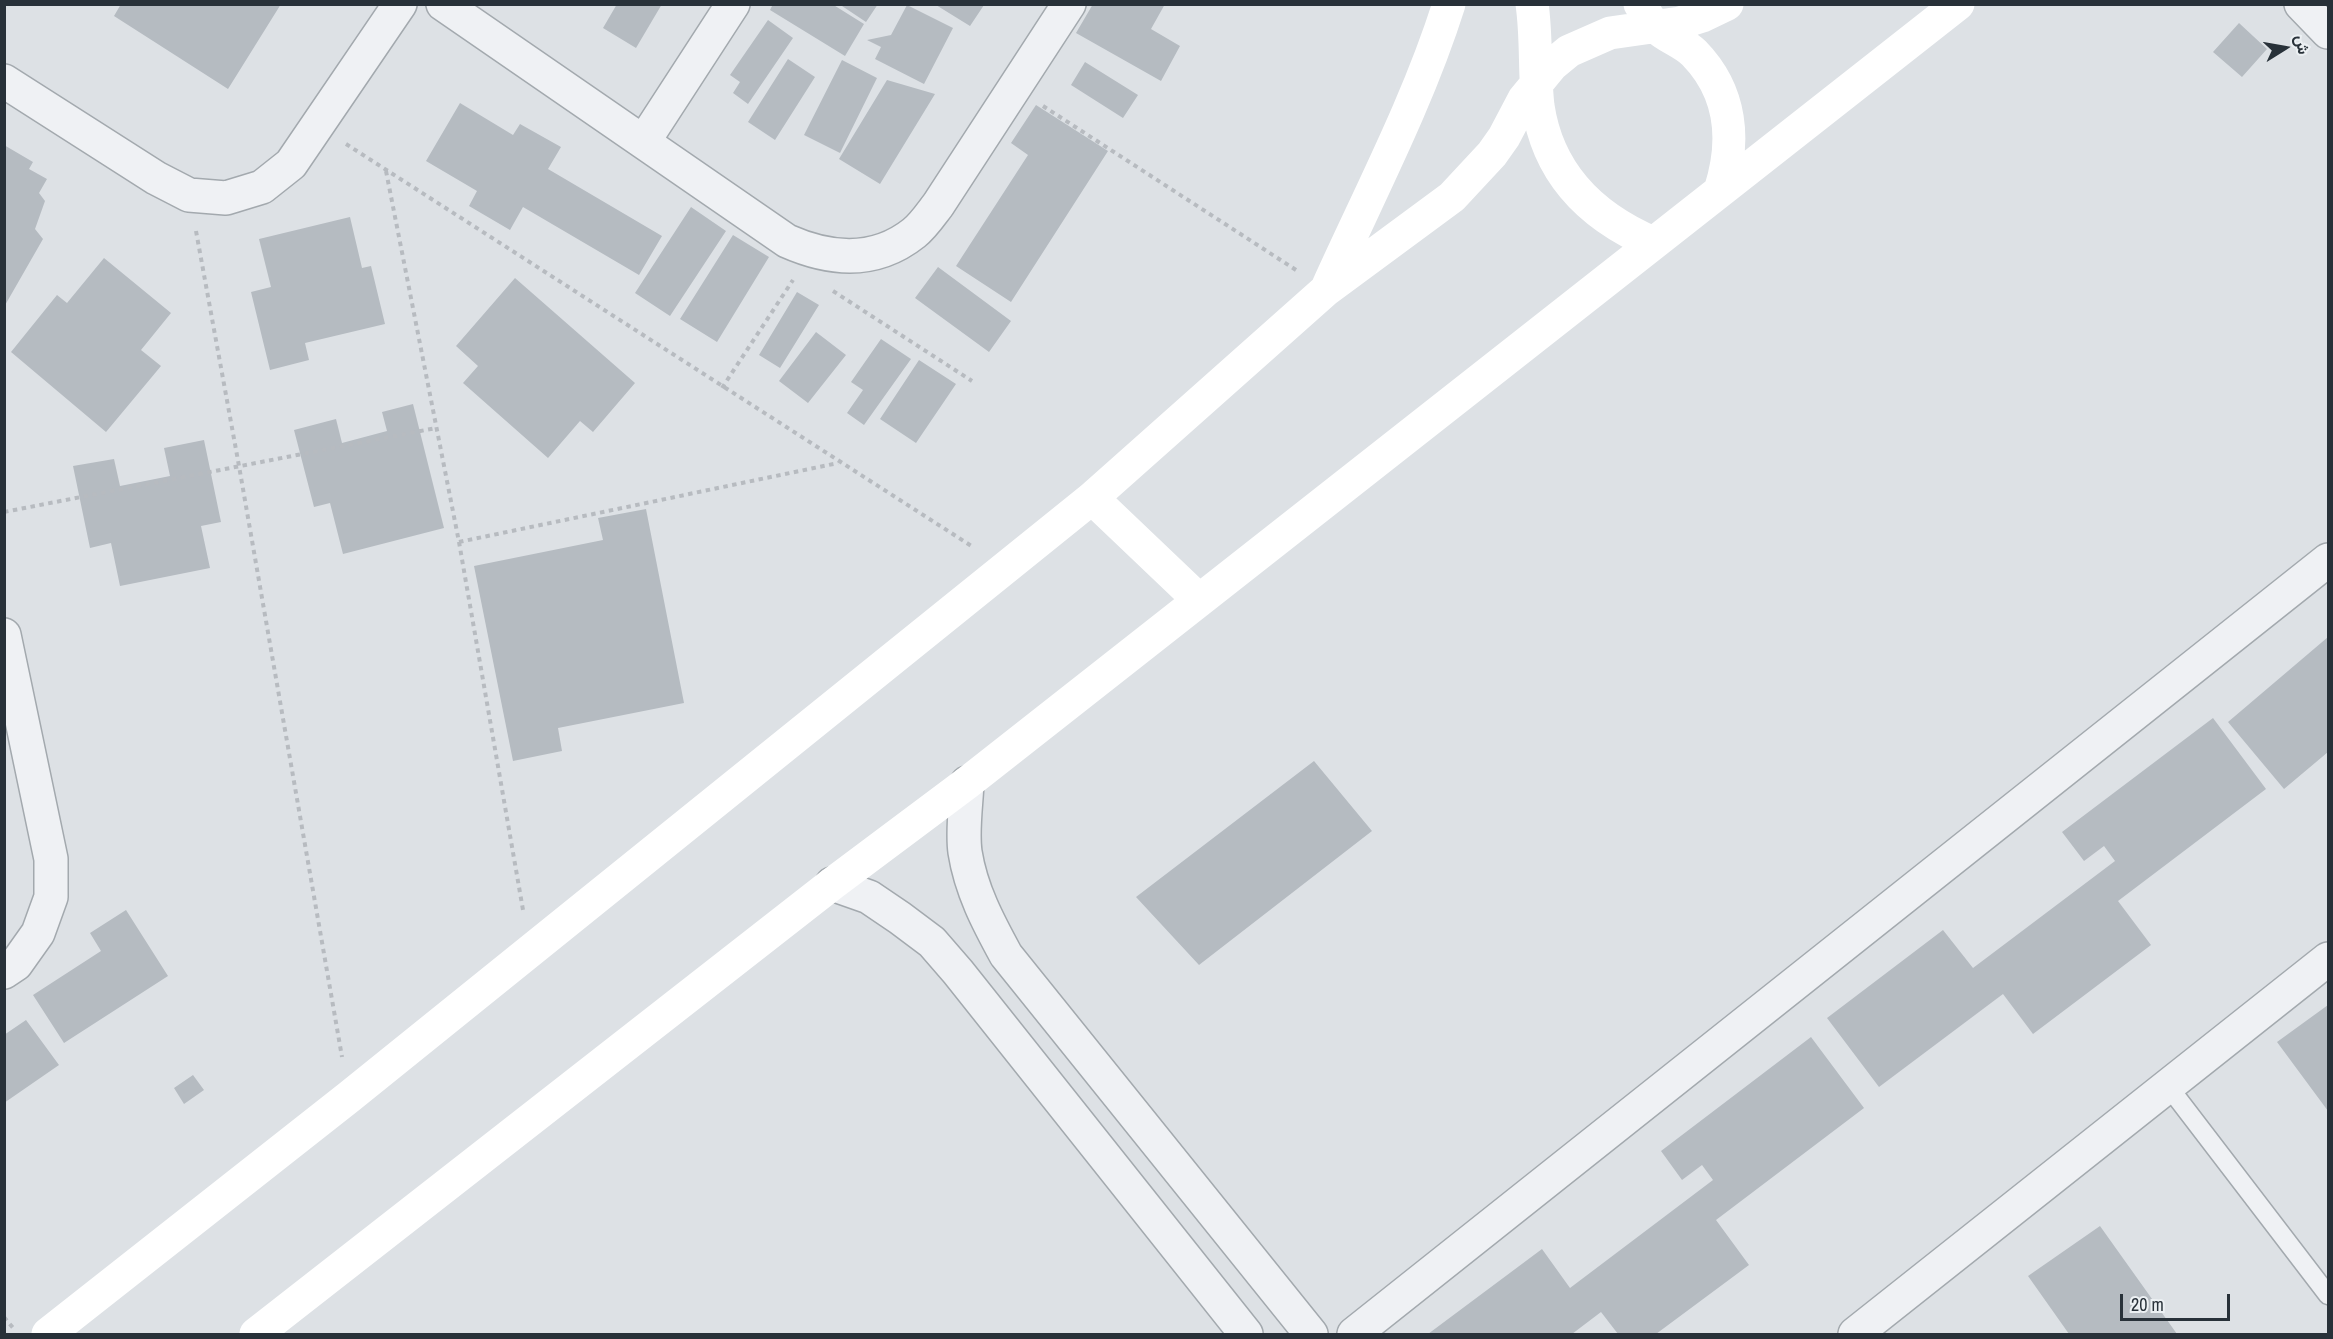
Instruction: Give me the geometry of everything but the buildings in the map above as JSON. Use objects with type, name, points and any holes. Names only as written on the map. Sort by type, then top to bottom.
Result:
[{"type":"street","points":[[4,81],[156,178],[189,195],[226,198],[262,187],[291,164],[400,4]]},
{"type":"street","points":[[443,4],[787,241],[811,252],[847,257],[883,251],[915,233],[938,205],[1069,4]]},
{"type":"street","points":[[644,141],[733,4]]},
{"type":"street","points":[[1326,290],[1410,112],[1449,4]]},
{"type":"street","points":[[1532,4],[1537,81],[1543,128],[1562,171],[1579,195],[1601,215],[1626,231],[1653,243]]},
{"type":"street","points":[[48,1335],[350,1097],[1006,568],[1092,498],[1326,290],[1452,197],[1473,177],[1504,137],[1524,99],[1551,65],[1569,51],[1648,16],[1702,16],[1727,4]]},
{"type":"street","points":[[256,1335],[832,884],[967,783],[1198,599],[1958,4]]},
{"type":"street","points":[[2301,4],[2328,32]]},
{"type":"street","points":[[1648,16],[1694,53],[1708,70],[1719,90],[1727,115],[1730,140],[1728,166],[1720,190]]},
{"type":"street","points":[[1092,498],[1198,599]]},
{"type":"street","points":[[1354,1335],[2328,560]]},
{"type":"street","points":[[4,635],[51,859],[51,897],[38,933],[16,964],[4,972]]},
{"type":"street","points":[[967,783],[965,850],[973,887],[1006,955],[1311,1335]]},
{"type":"street","points":[[832,884],[869,897],[932,942],[1246,1335]]},
{"type":"street","points":[[1855,1335],[2328,959]]},
{"type":"lane","points":[[2168,1086],[2328,1296]]},
{"type":"path","points":[[1015,88],[1326,290]]},
{"type":"path","points":[[317,126],[722,388],[1006,568]]},
{"type":"path","points":[[386,171],[459,542],[530,951]]},
{"type":"path","points":[[189,195],[350,1097]]},
{"type":"path","points":[[722,388],[811,252]]},
{"type":"path","points":[[828,288],[972,381]]},
{"type":"path","points":[[4,512],[436,428]]},
{"type":"path","points":[[459,542],[839,463]]}]
